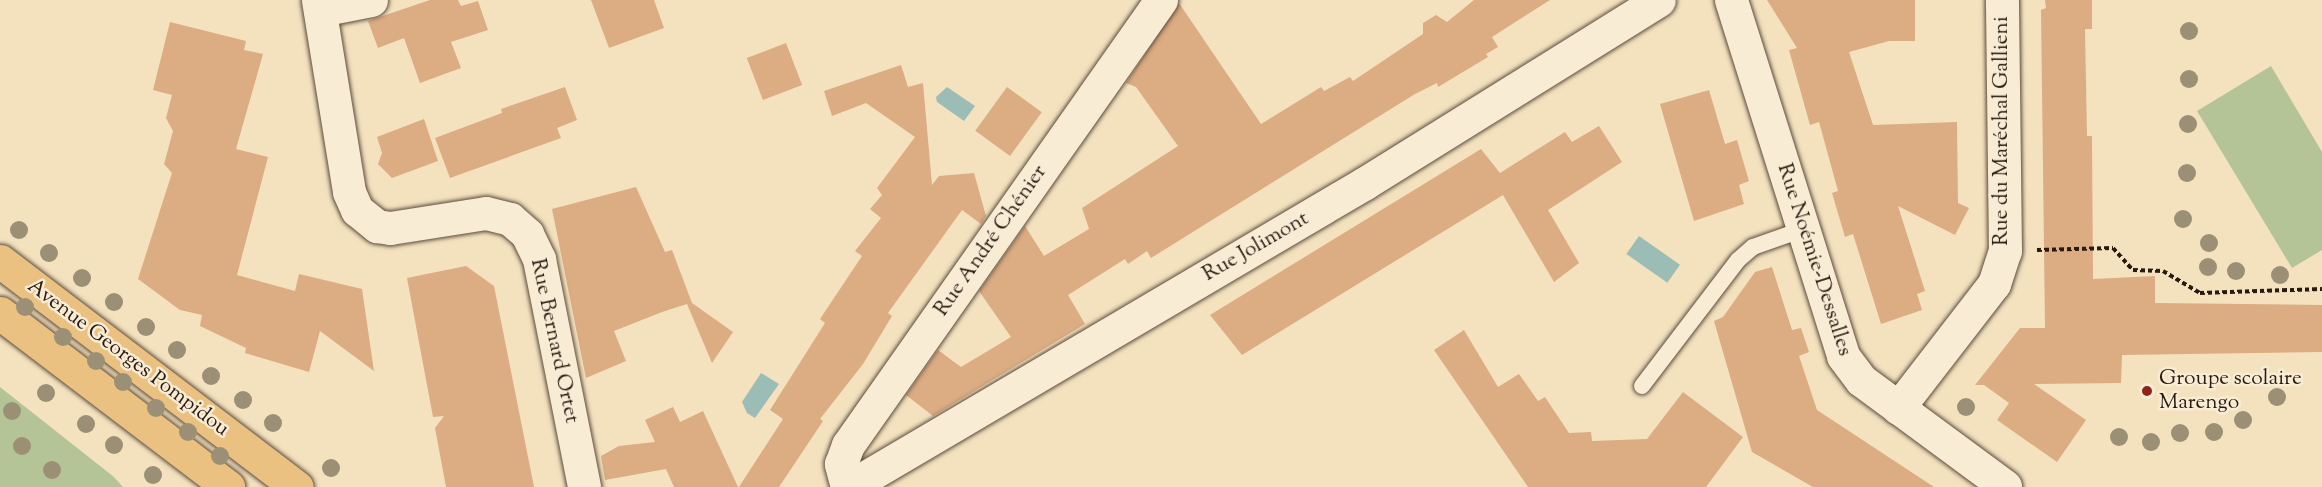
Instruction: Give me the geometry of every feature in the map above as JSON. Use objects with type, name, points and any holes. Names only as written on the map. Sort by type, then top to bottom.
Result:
[{"type":"main road","name":"Avenue Georges Pompidou","points":[[0,261],[297,487]]},
{"type":"main road","name":"Avenue Georges Pompidou","points":[[0,314],[228,487]]},
{"type":"street","points":[[319,5],[371,0]]},
{"type":"street","name":"Rue André Chénier","points":[[848,487],[841,464],[848,445],[1161,0]]},
{"type":"street","name":"Rue Jolimont","points":[[848,487],[883,479],[1659,0]]},
{"type":"street","name":"Rue Noémie-Dessalles","points":[[1731,0],[1843,356],[1861,380],[2006,486]]},
{"type":"street","name":"Rue du Maréchal Gallieni","points":[[1898,408],[1994,284],[2005,251],[2002,0]]},
{"type":"street","name":"Rue Bernard Ortet","points":[[319,5],[349,192],[357,210],[377,226],[390,228],[486,213],[510,219],[526,234],[539,259],[584,487]]},
{"type":"lane","points":[[1642,386],[1738,260],[1753,247],[1804,229]]},
{"type":"path","points":[[2005,251],[2113,248],[2133,270],[2163,271],[2200,293],[2322,289]]},
{"type":"green space","points":[[2271,66],[2322,152],[2322,250],[2292,268],[2197,111]]},
{"type":"green space","points":[[0,387],[114,477],[123,487],[0,487]]},
{"type":"water","points":[[947,87],[975,106],[964,121],[937,102],[936,97]]},
{"type":"water","points":[[1639,236],[1680,265],[1667,283],[1626,254]]},
{"type":"water","points":[[761,373],[779,384],[755,418],[747,413],[742,402]]},
{"type":"building","points":[[430,0],[458,0],[461,6],[478,1],[488,30],[451,42],[461,68],[420,83],[404,38],[378,48],[368,21]]},
{"type":"building","points":[[591,0],[654,0],[664,28],[609,48]]},
{"type":"building","points":[[1474,0],[1550,0],[1492,37],[1498,47],[1486,54],[1488,57],[1438,87],[1437,83],[1415,94],[1151,258],[1147,251],[1128,264],[1125,259],[1068,295],[1085,324],[933,416],[906,395],[938,350],[961,367],[1011,337],[979,291],[1025,226],[1044,256],[1089,229],[1082,208],[1178,146],[1136,87],[1126,83],[1179,3],[1261,124],[1321,87],[1324,91],[1350,77],[1353,81],[1423,34],[1423,23],[1436,15],[1447,22]]},
{"type":"building","points":[[1767,0],[1915,0],[1915,41],[1889,41],[1849,52],[1873,125],[1957,122],[1958,203],[1969,208],[1955,235],[1898,206],[1925,291],[1917,294],[1922,310],[1881,324],[1853,234],[1845,237],[1832,193],[1838,191],[1819,122],[1810,125],[1789,50],[1797,48]]},
{"type":"building","points":[[2045,0],[2092,0],[2092,29],[2085,29],[2087,136],[2092,136],[2093,279],[2155,276],[2155,303],[2322,305],[2322,352],[2122,355],[2121,383],[2034,384],[2086,420],[2057,462],[1997,420],[2009,403],[1984,385],[1975,385],[2020,328],[2045,328],[2041,10],[2046,8]]},
{"type":"building","points":[[170,22],[246,41],[244,50],[263,54],[236,149],[268,157],[237,275],[295,291],[299,274],[362,289],[374,371],[320,331],[309,372],[245,353],[246,348],[200,326],[202,315],[180,310],[138,279],[172,173],[164,164],[173,131],[166,118],[172,95],[153,90]]},
{"type":"building","points":[[786,43],[802,85],[763,100],[747,58]]},
{"type":"building","points":[[901,65],[908,87],[923,83],[932,185],[939,176],[974,173],[986,216],[981,224],[962,210],[888,313],[892,316],[863,364],[820,419],[823,421],[779,487],[739,487],[783,419],[770,410],[825,323],[820,319],[862,256],[855,251],[881,218],[870,209],[882,195],[877,188],[915,137],[866,103],[832,116],[824,91]]},
{"type":"building","points":[[565,87],[577,120],[557,128],[561,138],[450,178],[435,138],[502,113],[501,109]]},
{"type":"building","points":[[1007,87],[1042,112],[1010,156],[975,131]]},
{"type":"building","points":[[1709,90],[1725,144],[1737,140],[1749,181],[1739,185],[1744,204],[1694,221],[1660,104]]},
{"type":"building","points":[[424,119],[438,161],[392,178],[378,164],[382,153],[377,137]]},
{"type":"building","points":[[1599,126],[1622,162],[1548,210],[1579,263],[1554,282],[1503,195],[1242,355],[1210,315],[1481,149],[1500,173],[1565,132],[1572,142]]},
{"type":"building","points":[[636,187],[665,252],[672,250],[692,303],[733,332],[712,363],[687,304],[614,331],[626,361],[586,378],[552,209]]},
{"type":"building","points":[[466,266],[494,286],[534,487],[446,487],[435,428],[444,416],[433,417],[407,278]]},
{"type":"building","points":[[1772,267],[1792,330],[1801,328],[1809,352],[1799,356],[1817,410],[1934,487],[1813,487],[1752,452],[1714,321],[1723,317],[1755,272]]},
{"type":"building","points":[[1464,330],[1498,387],[1519,374],[1538,401],[1545,397],[1569,433],[1591,432],[1592,441],[1647,439],[1683,392],[1743,437],[1706,487],[1528,487],[1434,350]]},
{"type":"building","points":[[673,407],[680,422],[703,411],[738,487],[674,487],[666,469],[605,480],[601,456],[619,446],[655,442],[645,420]]},
{"type":"place","name":"Groupe scolaire Marengo","points":[[2147,391]]}]
